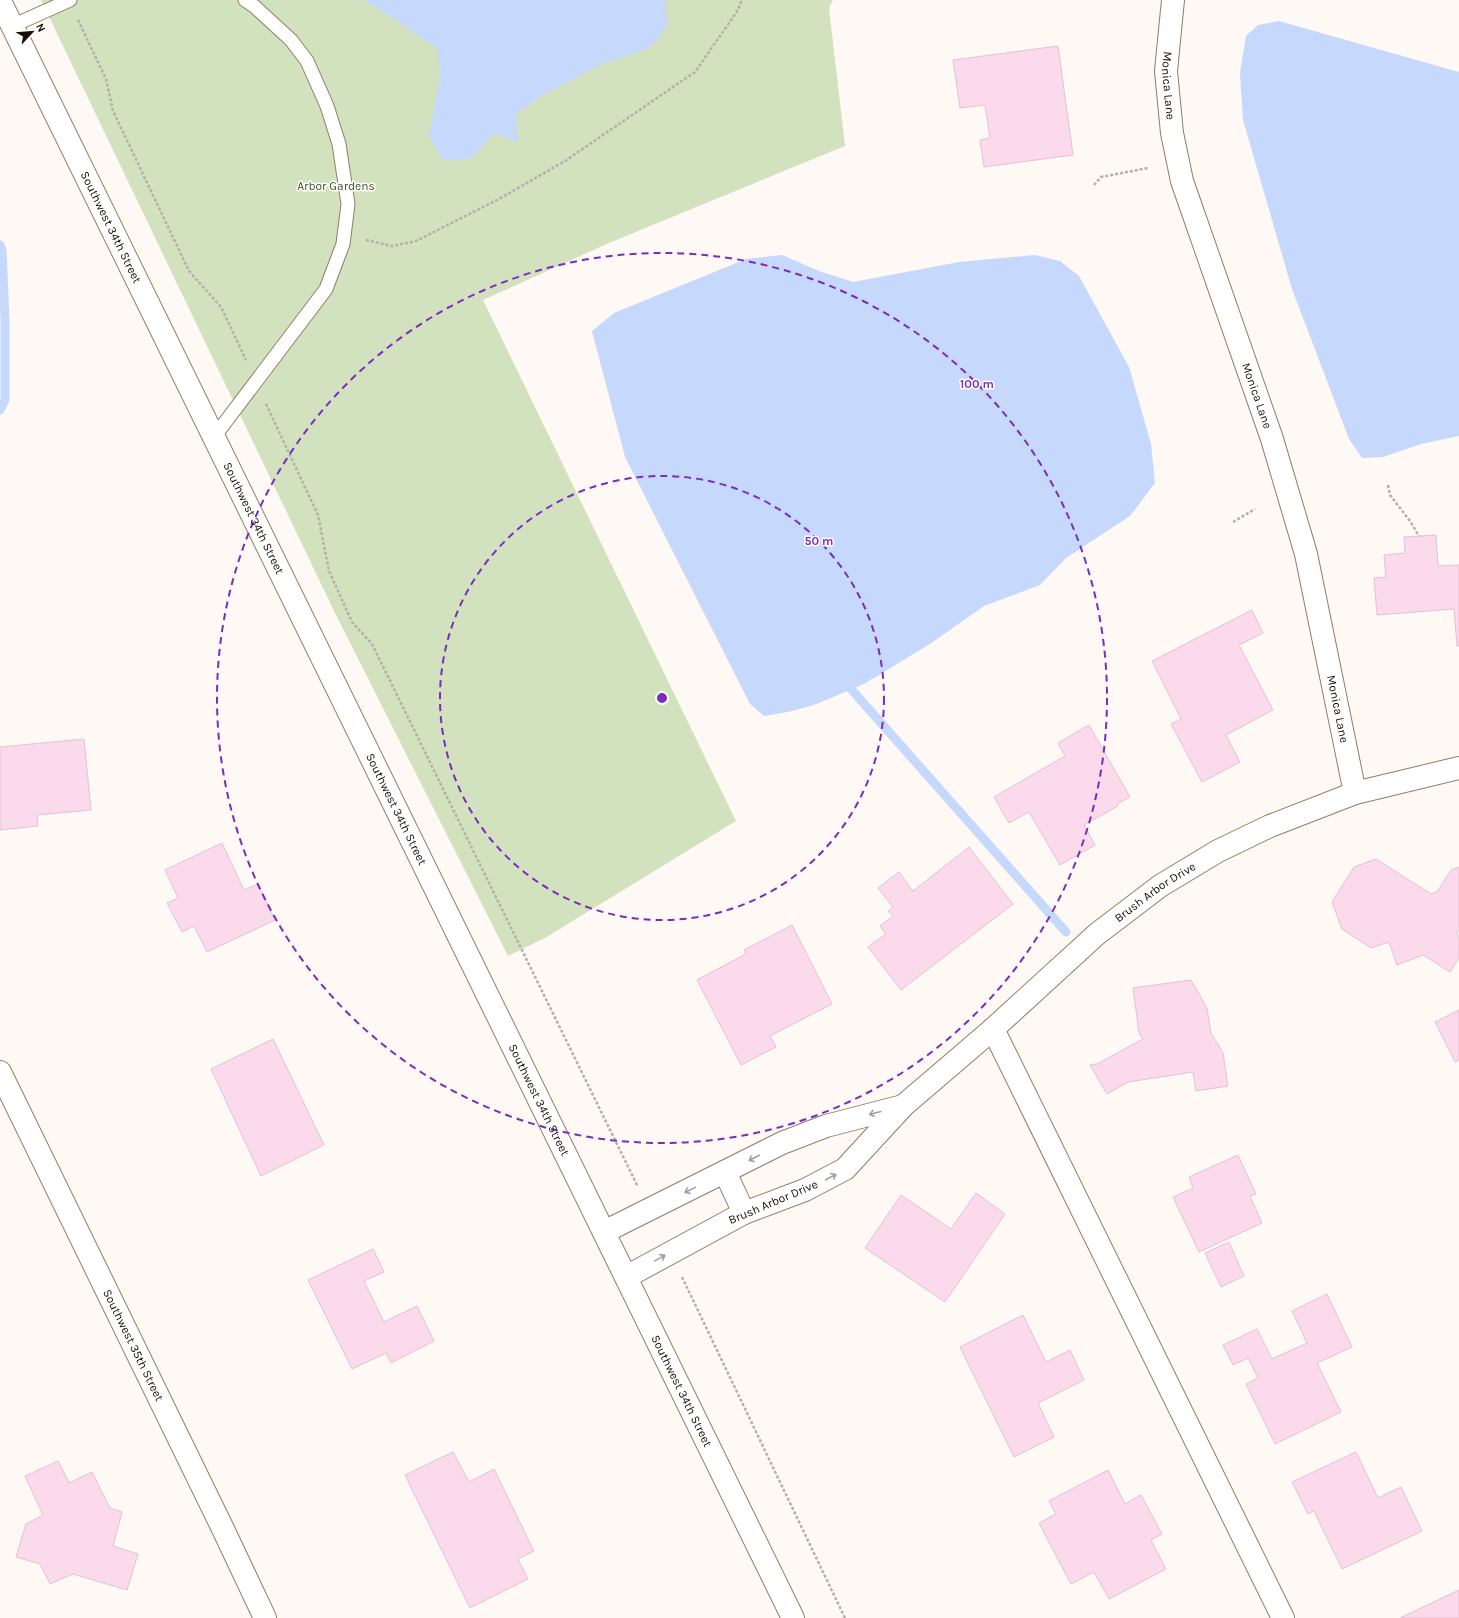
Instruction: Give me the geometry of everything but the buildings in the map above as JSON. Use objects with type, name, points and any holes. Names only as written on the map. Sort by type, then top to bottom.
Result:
[{"type":"street","name":"Monica Lane","points":[[1173,0],[1166,72],[1172,133],[1182,181],[1272,439],[1306,554],[1355,793]]},
{"type":"street","name":"Southwest 34th Street","points":[[0,1],[793,1618]]},
{"type":"street","name":"Brush Arbor Drive","points":[[626,1277],[744,1212],[805,1190],[845,1169],[903,1106],[993,1029],[1097,934],[1160,886],[1218,851],[1296,815],[1355,793],[1459,768]]},
{"type":"street","points":[[993,1029],[1283,1618]]},
{"type":"street","name":"Southwest 35th Street","points":[[0,1072],[220,1522],[265,1618]]},
{"type":"street","name":"Brush Arbor Drive","points":[[604,1232],[782,1143],[826,1126],[903,1106]]},
{"type":"street","points":[[724,1172],[744,1212]]},
{"type":"lane","points":[[12,26],[70,0]]},
{"type":"lane","points":[[214,437],[326,289],[343,244],[348,204],[339,144],[327,106],[307,61],[291,40],[254,6],[245,0]]},
{"type":"path","points":[[70,0],[106,79],[113,111],[190,271],[221,307],[318,515],[329,571],[352,622],[372,644],[649,1210]]},
{"type":"path","points":[[344,234],[392,246],[416,241],[499,199],[558,165],[695,72],[738,10],[742,0]]},
{"type":"path","points":[[1094,184],[1101,177],[1148,168]]},
{"type":"path","points":[[1388,485],[1390,495],[1410,521],[1419,536]]},
{"type":"path","points":[[1233,522],[1255,508]]},
{"type":"path","points":[[670,1253],[845,1618]]},
{"type":"green space","name":"Arbor Gardens","points":[[41,0],[833,0],[829,8],[845,146],[609,243],[483,300],[736,821],[545,938],[508,956],[335,613]]},
{"type":"water","points":[[364,0],[664,0],[666,4],[667,26],[651,47],[600,65],[541,96],[516,115],[518,143],[495,133],[470,159],[443,160],[429,136],[440,78],[438,49]]},
{"type":"water","points":[[1279,21],[1459,72],[1459,436],[1421,444],[1383,457],[1362,458],[1349,439],[1292,289],[1243,120],[1240,73],[1246,36],[1258,25]]},
{"type":"water","points":[[782,255],[819,271],[853,282],[959,262],[1035,255],[1060,261],[1079,276],[1129,367],[1151,444],[1155,483],[1130,516],[1066,558],[1040,585],[984,606],[930,644],[864,684],[814,705],[788,712],[764,716],[750,704],[625,457],[592,331],[614,313],[746,259]]},
{"type":"waterway","points":[[0,245],[2,250],[5,320],[5,400],[0,410]]},
{"type":"waterway","points":[[851,689],[1066,932]]}]
